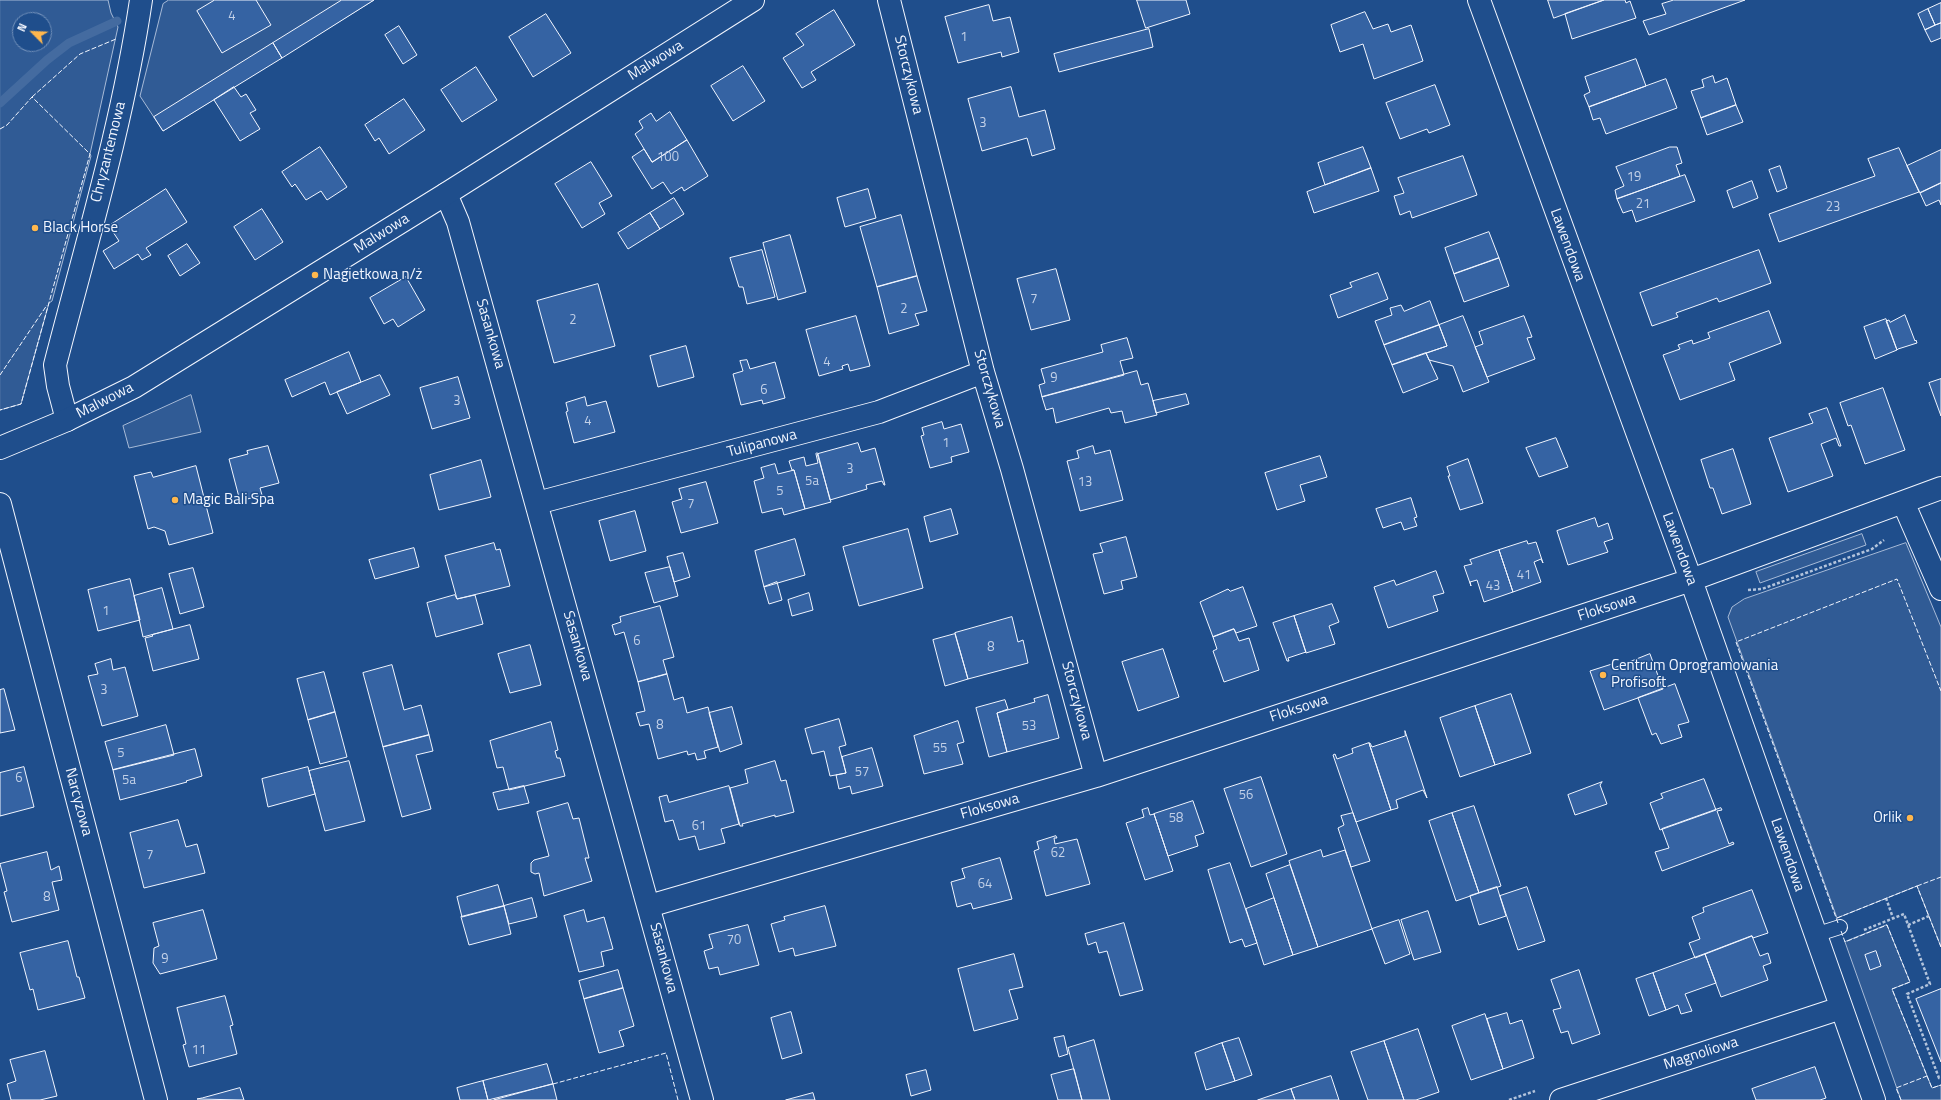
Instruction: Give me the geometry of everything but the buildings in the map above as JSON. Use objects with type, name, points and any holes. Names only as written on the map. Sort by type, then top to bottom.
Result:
[{"type":"street","name":"Chryzantemowa","points":[[67,420],[58,386],[56,365],[118,117],[136,34],[141,0]]},
{"type":"street","name":"Malwowa","points":[[0,448],[67,420],[140,383],[446,194],[753,0]]},
{"type":"street","name":"Storczykowa","points":[[889,0],[983,372],[1012,469],[1096,776]]},
{"type":"street","name":"Lawendowa","points":[[1479,0],[1691,580],[1874,1100]]},
{"type":"street","name":"Sasankowa","points":[[446,194],[458,222],[702,1100]]},
{"type":"street","name":"Tulipanowa","points":[[537,503],[879,412],[983,372]]},
{"type":"street","name":"Floksowa","points":[[649,906],[1096,776],[1691,580],[1941,488]]},
{"type":"street","points":[[1903,502],[1941,589]]},
{"type":"street","name":"Narcyzowa","points":[[0,504],[156,1100]]},
{"type":"street","name":"Magnoliowa","points":[[1561,1100],[1841,1008]]},
{"type":"lane","points":[[1815,935],[1840,927]]},
{"type":"path","points":[[1743,590],[1762,589],[1872,549],[1894,532],[1913,526]]},
{"type":"path","points":[[1886,898],[1893,918]]},
{"type":"path","points":[[1858,932],[1904,914],[1930,984],[1907,994],[1939,1078],[1941,1077]]},
{"type":"path","points":[[1908,925],[1929,916]]},
{"type":"path","points":[[1509,1100],[1539,1090]]},
{"type":"shaded area","name":"Black Horse","points":[[0,0],[108,0],[111,13],[118,27],[90,154],[91,156],[52,301],[49,303],[21,404],[0,410]]},
{"type":"shaded area","points":[[169,0],[374,0],[163,131],[140,96],[163,4]]},
{"type":"shaded area","points":[[191,395],[201,432],[129,448],[123,426]]},
{"type":"shaded area","points":[[1862,534],[1866,545],[1760,583],[1756,572]]},
{"type":"shaded area","points":[[1906,543],[1941,627],[1941,947],[1917,886],[1837,918],[1728,617],[1732,607],[1744,599]]},
{"type":"shaded area","points":[[1887,925],[1910,982],[1892,989],[1932,1088],[1941,1085],[1941,1100],[1901,1100],[1845,942]]},
{"type":"waterway","points":[[0,103],[47,60],[69,43],[117,21]]},
{"type":"fence","points":[[32,97],[80,54],[116,39]]},
{"type":"fence","points":[[0,129],[7,125],[32,97],[90,154],[21,404],[0,410]]},
{"type":"fence","points":[[0,375],[47,305]]},
{"type":"fence","points":[[1838,923],[1736,642],[1897,579],[1941,691]]},
{"type":"fence","points":[[1917,886],[1941,877]]},
{"type":"fence","points":[[1837,918],[1917,886],[1941,947]]},
{"type":"fence","points":[[1841,931],[1845,942],[1887,925],[1910,982],[1892,989],[1927,1076],[1896,1088],[1901,1100]]},
{"type":"fence","points":[[553,1084],[666,1053],[678,1100]]},
{"type":"fence","points":[[1927,1076],[1932,1088],[1941,1085]]},
{"type":"place","name":"Black Horse","points":[[35,228]]},
{"type":"place","name":"Nagietkowa n/ż","points":[[315,275]]},
{"type":"place","name":"Magic Bali Spa","points":[[175,500]]},
{"type":"place","name":"Centrum Oprogramowania Profisoft","points":[[1603,675]]},
{"type":"place","name":"Orlik","points":[[1910,818]]}]
